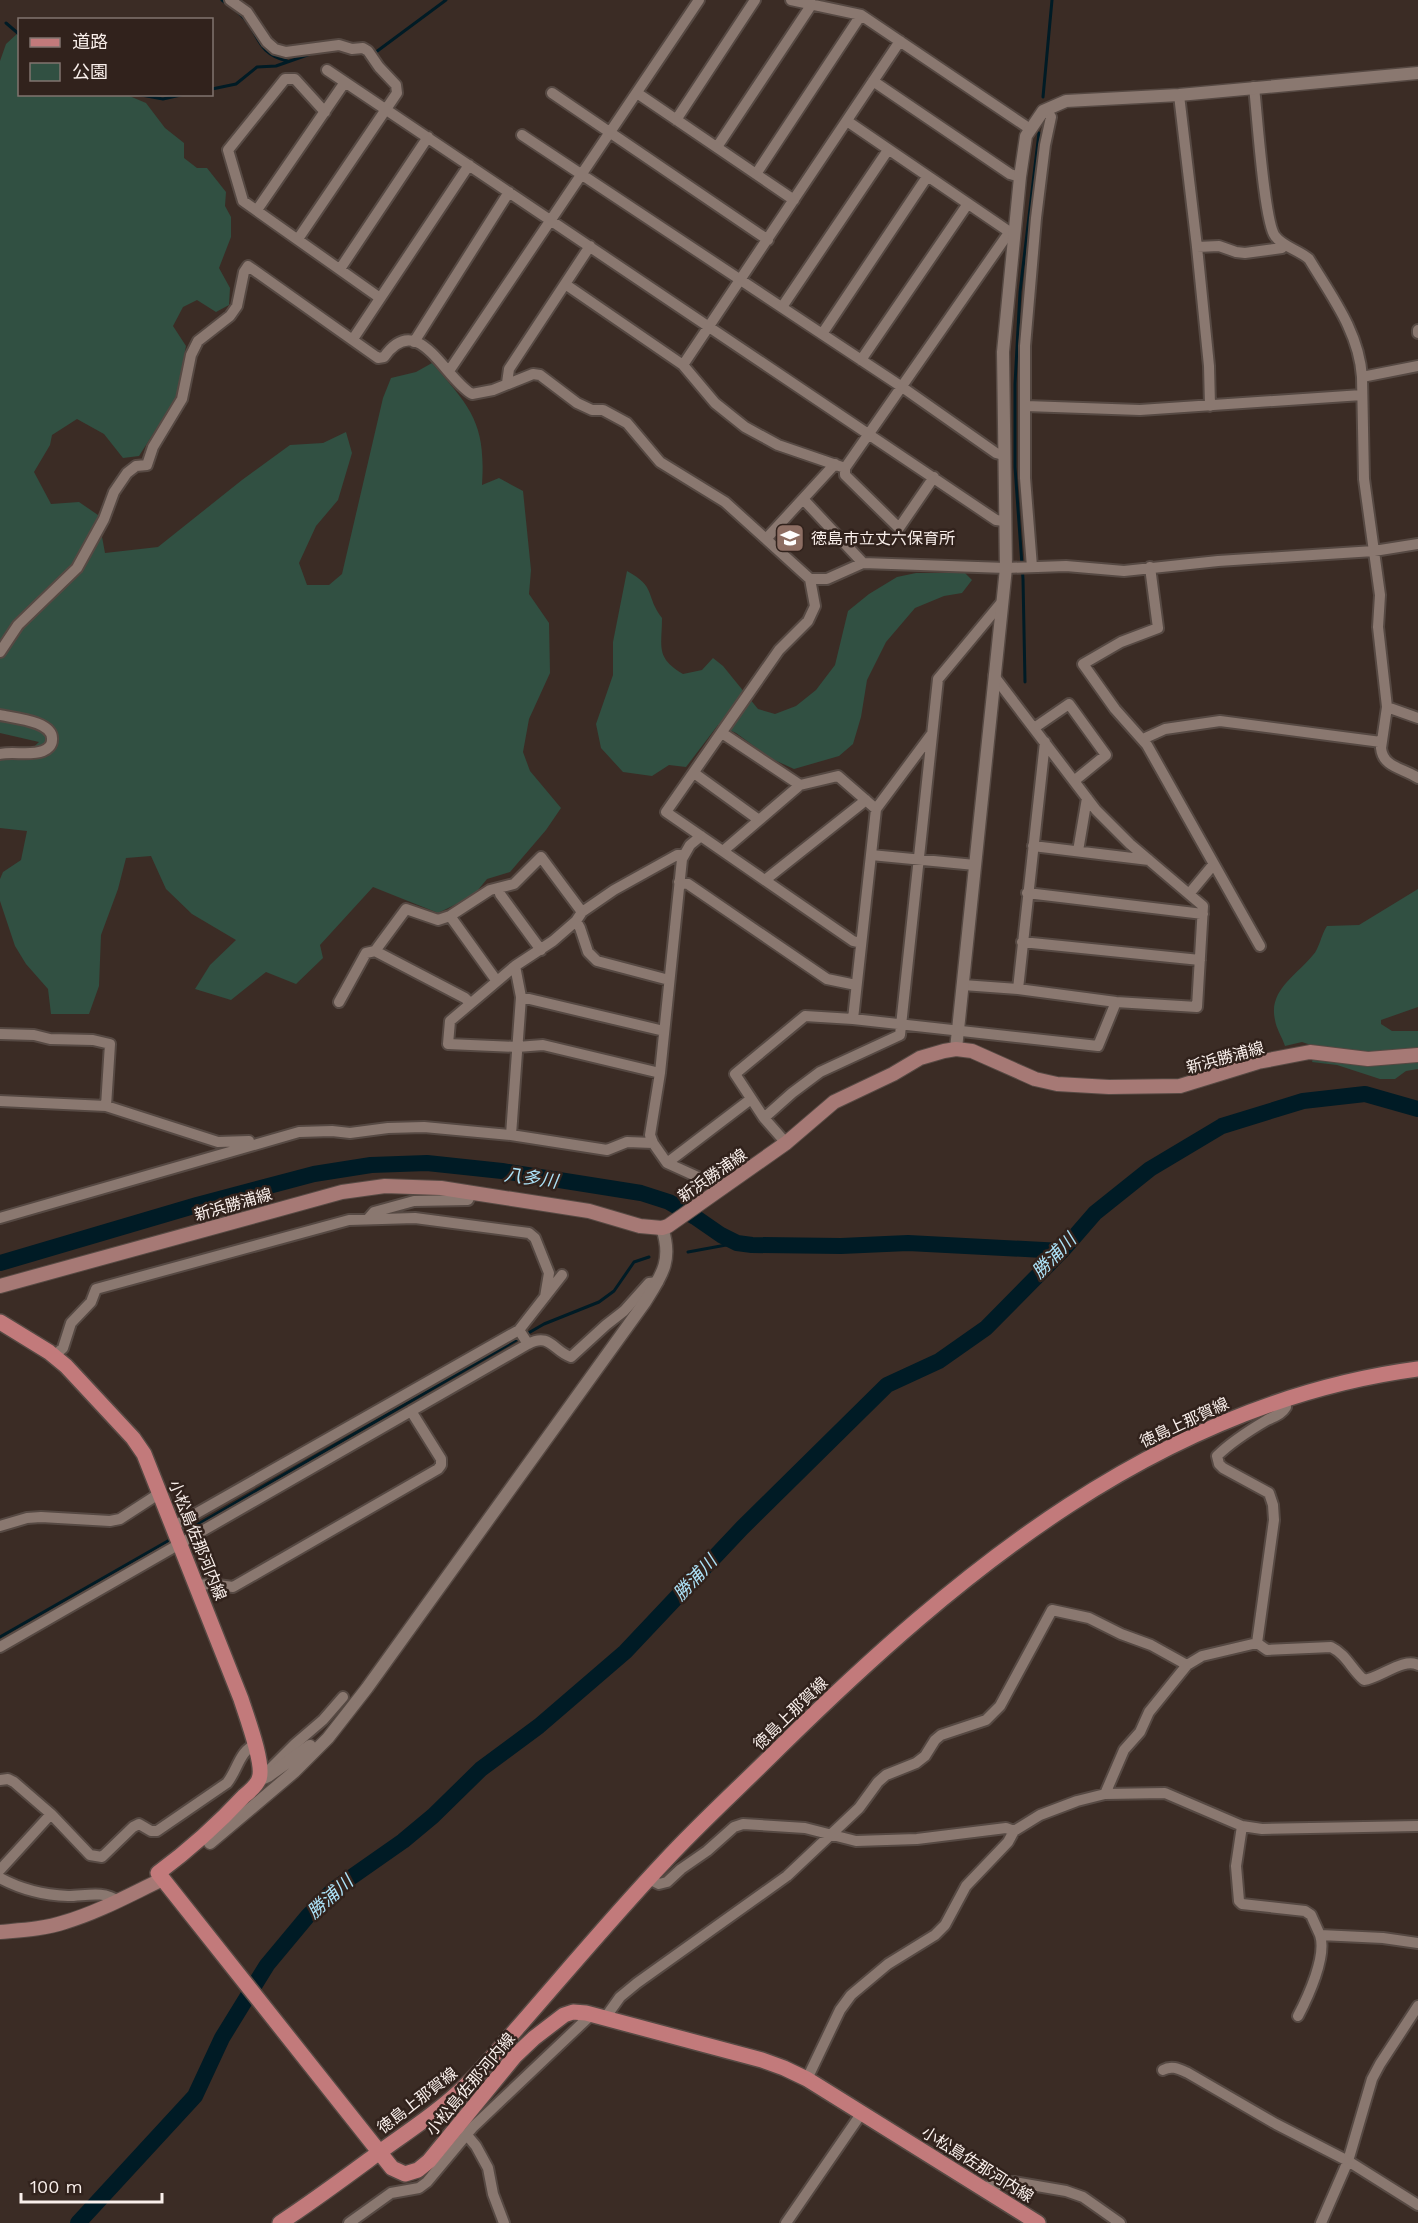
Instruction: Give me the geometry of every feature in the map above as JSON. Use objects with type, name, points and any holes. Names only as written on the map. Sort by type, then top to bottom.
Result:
[{"type":"main road","name":"新浜勝浦線","points":[[0,1286],[342,1192],[385,1186],[441,1188],[472,1192],[589,1211],[640,1226],[665,1227],[786,1143],[845,1095],[893,1074],[920,1058],[956,1049],[972,1051],[1035,1079],[1057,1084],[1109,1087],[1180,1086],[1258,1062],[1310,1052],[1368,1059],[1418,1055]]},
{"type":"main road","name":"小松島佐那河内線","points":[[0,1322],[54,1356],[133,1438],[144,1454],[241,1698],[261,1768],[259,1780]]},
{"type":"main road","name":"徳島上那賀線","points":[[280,2223],[447,2102],[468,2083],[674,1852],[859,1672],[945,1597],[1042,1521],[1121,1472],[1210,1428],[1346,1382],[1418,1369]]},
{"type":"main road","points":[[163,1880],[182,1856],[259,1780]]},
{"type":"main road","points":[[0,1932],[36,1929],[65,1922],[163,1880],[210,1843],[225,1816]]},
{"type":"main road","name":"小松島佐那河内線","points":[[163,1880],[379,2152],[393,2168],[405,2174],[418,2170],[429,2161],[515,2056],[564,2015],[573,2012],[599,2016],[784,2068],[807,2079],[1038,2223]]},
{"type":"street","points":[[230,0],[247,12],[267,42],[275,49],[286,52],[339,45],[352,49],[363,48],[396,85],[397,93],[298,239]]},
{"type":"street","points":[[449,371],[699,0]]},
{"type":"street","points":[[676,120],[756,0]]},
{"type":"street","points":[[791,0],[861,15],[1030,129]]},
{"type":"street","points":[[717,147],[812,4]]},
{"type":"street","points":[[756,174],[861,15]]},
{"type":"street","points":[[683,365],[900,41]]},
{"type":"street","points":[[327,70],[996,520],[1004,521]]},
{"type":"street","points":[[956,1049],[1006,568],[1003,352],[1011,235],[1024,143],[1030,129],[1046,110],[1066,101],[1179,95],[1418,74]]},
{"type":"street","points":[[325,112],[295,79],[285,79],[228,150],[243,201],[380,298]]},
{"type":"street","points":[[873,81],[1011,174],[1020,177]]},
{"type":"street","points":[[257,210],[345,82]]},
{"type":"street","points":[[1254,87],[1269,222],[1273,234],[1284,244],[1302,252],[1309,259],[1348,323],[1360,357],[1364,479],[1380,595],[1378,627],[1387,707],[1381,742],[1382,754],[1388,764],[1418,778]]},
{"type":"street","points":[[552,93],[768,240]]},
{"type":"street","points":[[637,93],[794,200]]},
{"type":"street","points":[[1179,95],[1209,366],[1210,406]]},
{"type":"street","points":[[1032,567],[1025,478],[1025,346],[1036,218],[1045,145],[1051,117],[1046,110]]},
{"type":"street","points":[[847,121],[1011,235]]},
{"type":"street","points":[[522,135],[902,387],[996,453],[1004,455]]},
{"type":"street","points":[[340,269],[428,137]]},
{"type":"street","points":[[782,307],[888,150]]},
{"type":"street","points":[[353,339],[469,165]]},
{"type":"street","points":[[822,334],[927,177]]},
{"type":"street","points":[[414,342],[509,192]]},
{"type":"street","points":[[861,360],[967,205]]},
{"type":"street","points":[[766,539],[803,499],[840,466],[868,433],[1011,235]]},
{"type":"street","points":[[1197,247],[1219,246],[1245,253],[1282,248],[1284,244]]},
{"type":"street","points":[[507,383],[509,369],[590,246]]},
{"type":"street","points":[[0,652],[18,625],[77,568],[104,519],[114,492],[127,473],[136,466],[147,465],[153,447],[182,399],[191,355],[198,341],[230,316],[237,306],[244,272],[249,266],[378,358],[384,357],[396,342],[409,340],[438,358],[457,382],[472,394],[493,390],[533,374],[540,375],[577,403],[592,410],[603,410],[627,423],[660,462],[725,502],[810,579],[815,606],[808,621],[779,650],[666,812],[853,941],[861,943]]},
{"type":"street","points":[[565,284],[683,365],[715,403],[745,427],[778,446],[840,466],[845,475],[899,528],[934,477]]},
{"type":"street","points":[[1362,377],[1418,366]]},
{"type":"street","points":[[1026,406],[1140,410],[1362,395]]},
{"type":"street","points":[[803,499],[863,562]]},
{"type":"street","points":[[810,579],[827,579],[863,562],[1006,568],[1066,566],[1124,571],[1150,567],[1374,550],[1418,544]]},
{"type":"street","points":[[1150,567],[1158,628],[1121,642],[1083,664],[1115,710],[1128,722],[1136,735],[1143,739],[1260,946]]},
{"type":"street","points":[[764,1118],[820,1072],[900,1035],[938,679],[1002,602]]},
{"type":"street","points":[[963,985],[1018,989],[1116,1002],[1197,1006],[1203,906],[1130,844],[1087,798],[994,676]]},
{"type":"street","points":[[1034,728],[1069,704],[1106,755],[1074,781]]},
{"type":"street","points":[[1387,707],[1418,718]]},
{"type":"street","points":[[0,715],[35,722],[45,727],[51,733],[52,741],[50,747],[41,752],[0,754]]},
{"type":"street","points":[[1143,739],[1165,729],[1220,721],[1381,742]]},
{"type":"street","points":[[722,733],[800,785]]},
{"type":"street","points":[[852,1019],[876,809],[932,735]]},
{"type":"street","points":[[1018,989],[1045,742]]},
{"type":"street","points":[[694,773],[759,820]]},
{"type":"street","points":[[723,852],[800,785],[838,776],[876,809]]},
{"type":"street","points":[[1078,851],[1087,798]]},
{"type":"street","points":[[765,880],[866,800]]},
{"type":"street","points":[[701,836],[690,845],[684,855],[679,882],[660,1073],[650,1135],[667,1163],[719,1190]]},
{"type":"street","points":[[1033,846],[1149,860]]},
{"type":"street","points":[[660,1073],[543,1045],[517,1047],[448,1044],[450,1021],[496,980],[541,950],[614,890],[677,855],[684,855]]},
{"type":"street","points":[[871,855],[975,865]]},
{"type":"street","points":[[375,951],[406,909],[438,920],[450,916],[490,890],[514,884],[541,857],[579,917],[588,952],[597,962],[669,980]]},
{"type":"street","points":[[1189,894],[1213,865]]},
{"type":"street","points":[[679,882],[688,884],[827,979],[856,985]]},
{"type":"street","points":[[499,888],[500,894],[541,950]]},
{"type":"street","points":[[1027,893],[1203,914]]},
{"type":"street","points":[[450,916],[496,980]]},
{"type":"street","points":[[1022,942],[1200,960]]},
{"type":"street","points":[[339,1002],[366,953],[375,951],[465,998],[470,1003]]},
{"type":"street","points":[[511,1135],[521,997],[515,966]]},
{"type":"street","points":[[521,997],[664,1031]]},
{"type":"street","points":[[786,1143],[764,1118],[735,1074],[805,1016],[852,1019],[1098,1046],[1116,1002]]},
{"type":"street","points":[[0,1034],[93,1040],[110,1044],[106,1106]]},
{"type":"street","points":[[667,1163],[751,1099]]},
{"type":"street","points":[[0,1101],[106,1106],[218,1142],[251,1141],[255,1144]]},
{"type":"street","points":[[0,1218],[299,1132],[350,1133],[406,1127],[450,1129],[511,1135],[607,1150],[627,1143],[653,1143]]},
{"type":"street","points":[[368,1220],[374,1212],[414,1201],[468,1200],[472,1192]]},
{"type":"street","points":[[54,1356],[63,1348],[71,1323],[91,1302],[96,1289],[349,1220],[437,1220],[529,1233],[535,1238],[549,1273],[545,1297]]},
{"type":"street","points":[[210,1843],[294,1772],[328,1738],[349,1712],[658,1282],[665,1268],[668,1250],[665,1227]]},
{"type":"street","points":[[177,1535],[411,1411],[524,1337],[545,1297],[562,1275]]},
{"type":"street","points":[[524,1337],[534,1341],[546,1340],[571,1357],[612,1323],[649,1283],[658,1282]]},
{"type":"street","points":[[0,1647],[177,1535],[524,1337]]},
{"type":"street","points":[[1257,1643],[1274,1520],[1273,1505],[1269,1493],[1222,1468],[1217,1456],[1224,1448],[1283,1412],[1286,1407],[1285,1401]]},
{"type":"street","points":[[197,1585],[233,1587],[438,1469],[441,1459],[411,1411]]},
{"type":"street","points":[[0,1526],[27,1518],[110,1521],[120,1519],[160,1493]]},
{"type":"street","points":[[349,2223],[392,2193],[418,2188],[427,2182],[466,2134],[620,1997],[787,1876],[859,1808],[886,1775],[916,1763],[925,1756],[934,1740],[941,1735],[992,1716],[1000,1706],[1052,1610],[1089,1618],[1121,1634],[1151,1645],[1187,1665]]},
{"type":"street","points":[[1105,1794],[1124,1750],[1140,1732],[1149,1712],[1187,1665],[1202,1656],[1257,1643],[1267,1650],[1331,1647],[1339,1651],[1364,1680],[1406,1663],[1414,1662],[1418,1665]]},
{"type":"street","points":[[259,1780],[323,1720],[343,1697]]},
{"type":"street","points":[[259,1780],[303,1753],[349,1712]]},
{"type":"street","points":[[0,1780],[9,1779],[14,1782],[51,1814],[90,1855],[96,1858],[102,1857],[133,1827],[139,1824],[152,1831],[157,1830],[227,1783],[248,1747],[255,1745]]},
{"type":"street","points":[[807,2079],[840,2010],[851,1995],[888,1964],[935,1935],[945,1925],[966,1886],[1008,1842],[1014,1831],[1040,1815],[1077,1801],[1105,1794],[1165,1793],[1242,1826],[1262,1829],[1418,1826]]},
{"type":"street","points":[[0,1870],[51,1814]]},
{"type":"street","points":[[649,1879],[659,1884],[668,1882],[734,1827],[743,1824],[805,1828],[856,1841],[917,1839],[1006,1828],[1014,1831]]},
{"type":"street","points":[[1242,1826],[1236,1866],[1239,1901],[1242,1904],[1305,1911],[1311,1915],[1320,1935],[1321,1946],[1314,1982],[1298,2016]]},
{"type":"street","points":[[0,1878],[19,1888],[67,1896],[110,1895],[118,1901]]},
{"type":"street","points":[[1320,1935],[1383,1938],[1418,1943]]},
{"type":"street","points":[[1321,2223],[1348,2161],[1372,2079],[1418,2006]]},
{"type":"street","points":[[1163,2070],[1168,2067],[1188,2073],[1276,2124],[1348,2161],[1418,2205]]},
{"type":"street","points":[[786,2223],[861,2114]]},
{"type":"street","points":[[466,2134],[476,2146],[488,2168],[493,2194],[504,2223]]},
{"type":"street","points":[[980,2188],[1014,2182],[1066,2190],[1083,2197],[1119,2223]]},
{"type":"green space","points":[[18,33],[18,96],[129,96],[146,103],[165,128],[184,143],[184,158],[197,168],[207,168],[226,192],[225,206],[231,217],[231,237],[219,268],[230,288],[229,305],[216,312],[197,300],[183,307],[173,326],[186,346],[176,398],[139,456],[123,458],[104,434],[77,419],[52,435],[50,445],[34,472],[51,504],[79,502],[98,515],[105,553],[158,547],[290,445],[323,443],[346,432],[352,453],[338,500],[316,526],[299,563],[307,585],[329,585],[342,574],[383,398],[391,378],[416,372],[432,363],[457,392],[473,418],[481,446],[482,485],[499,478],[523,491],[531,570],[529,594],[549,623],[550,673],[529,719],[523,752],[530,771],[561,808],[546,830],[510,872],[487,879],[473,896],[438,913],[373,887],[320,945],[323,958],[296,984],[266,972],[231,1000],[195,989],[210,965],[236,940],[192,914],[166,889],[151,856],[126,858],[118,889],[101,935],[99,986],[89,1014],[51,1014],[48,989],[26,964],[15,946],[0,901],[0,879],[3,872],[21,860],[27,831],[0,828],[0,759],[20,760],[39,742],[0,733],[0,61],[6,44]]},
{"type":"green space","points":[[627,571],[647,587],[662,618],[661,644],[664,656],[674,668],[683,674],[702,670],[713,658],[723,666],[758,709],[775,714],[796,706],[816,690],[835,665],[848,611],[869,594],[897,577],[916,573],[965,573],[972,580],[962,593],[944,596],[915,608],[886,642],[867,680],[861,717],[853,744],[839,756],[794,769],[770,758],[736,733],[718,725],[686,767],[669,765],[652,776],[623,772],[601,748],[596,724],[613,675],[613,642]]},
{"type":"green space","points":[[1418,889],[1418,1007],[1381,1020],[1381,1024],[1392,1031],[1418,1031],[1418,1069],[1406,1071],[1395,1079],[1380,1079],[1337,1065],[1312,1062],[1317,1047],[1302,1042],[1285,1046],[1276,1023],[1274,1009],[1276,1000],[1285,984],[1315,952],[1327,926],[1359,925]]},
{"type":"waterway","points":[[222,0],[247,22],[263,48],[287,61]]},
{"type":"waterway","points":[[372,52],[376,52],[446,0]]},
{"type":"waterway","points":[[1043,97],[1052,0]]},
{"type":"waterway","points":[[6,23],[18,33]]},
{"type":"waterway","points":[[213,89],[236,84],[257,67],[276,66],[313,53]]},
{"type":"waterway","points":[[147,96],[163,99],[176,96]]},
{"type":"waterway","points":[[1025,682],[1023,579],[1015,467],[1015,384],[1020,292],[1039,133]]},
{"type":"waterway","name":"勝浦川","points":[[78,2223],[195,2096],[222,2038],[267,1965],[333,1890],[403,1841],[433,1816],[481,1769],[539,1726],[625,1652],[742,1528],[887,1385],[939,1361],[986,1328],[1062,1251],[1095,1213],[1150,1169],[1222,1126],[1303,1101],[1365,1094],[1418,1109]]},
{"type":"waterway","name":"八多川","points":[[0,1263],[197,1205],[314,1174],[371,1165],[427,1163],[502,1171],[641,1193],[669,1202],[737,1243],[841,1246],[908,1243],[1062,1251]]},
{"type":"waterway","points":[[688,1252],[737,1243]]},
{"type":"waterway","points":[[181,1534],[544,1324],[599,1302],[614,1291],[634,1262],[649,1257]]},
{"type":"waterway","points":[[0,1637],[173,1538]]},
{"type":"place","name":"徳島市立丈六保育所","points":[[790,538]]}]
